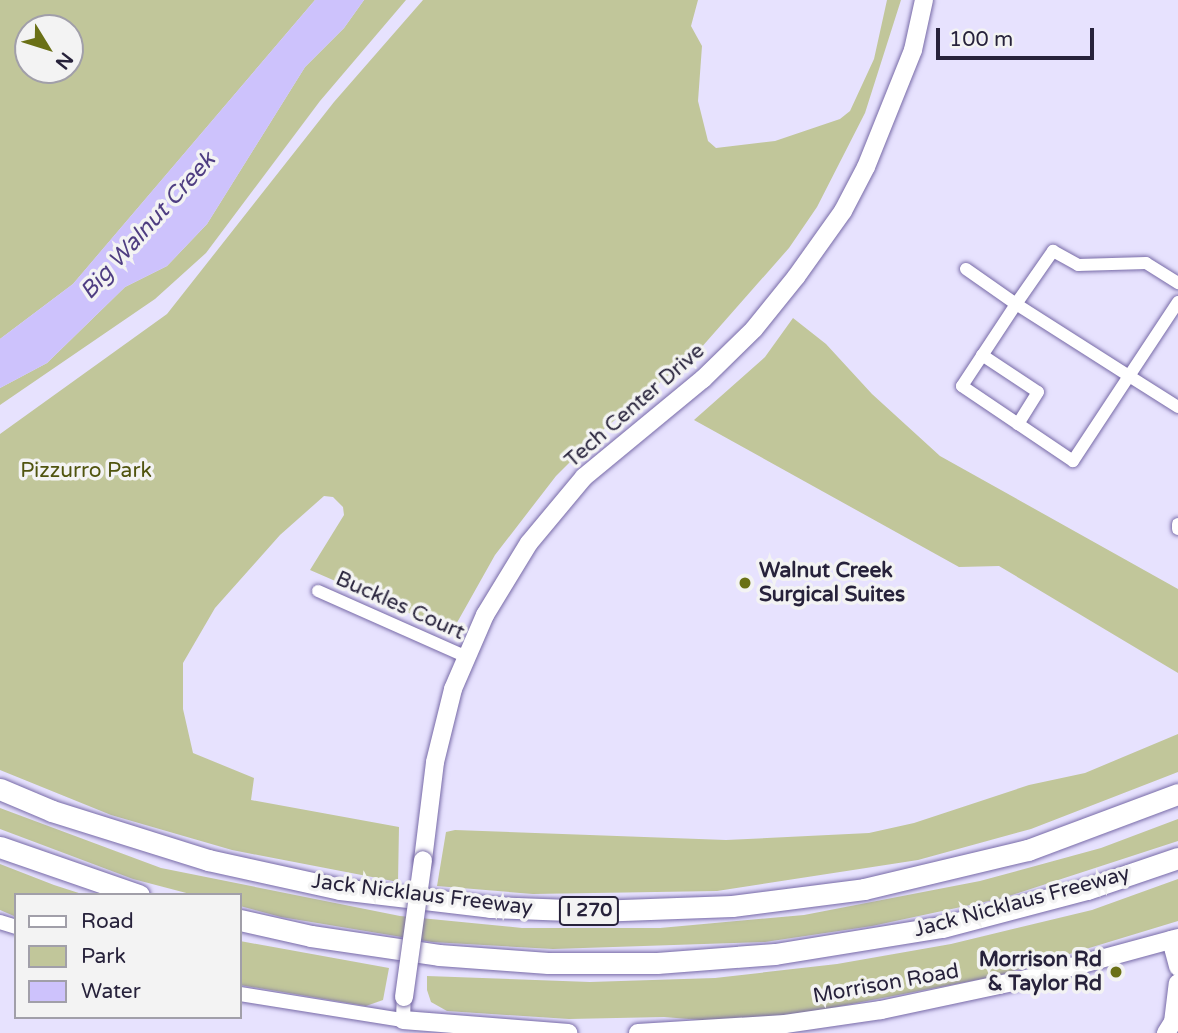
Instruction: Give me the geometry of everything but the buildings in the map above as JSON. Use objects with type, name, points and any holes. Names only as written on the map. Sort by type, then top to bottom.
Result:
[{"type":"highway","name":"Jack Nicklaus Freeway","points":[[0,789],[52,811],[208,860],[340,889],[490,908],[595,911],[732,906],[864,889],[1028,850],[1178,794]]},
{"type":"highway","points":[[0,847],[133,893]]},
{"type":"highway","name":"Jack Nicklaus Freeway","points":[[242,920],[311,936],[439,955],[548,964],[657,963],[775,954],[942,927],[1087,889],[1178,858]]},
{"type":"main road","name":"Tech Center Drive","points":[[404,998],[435,762],[453,689],[485,615],[529,543],[584,477],[703,379],[754,329],[843,211],[900,86],[924,0]]},
{"type":"main road","points":[[1175,939],[1178,967]]},
{"type":"main road","name":"Morrison Road","points":[[638,1033],[785,1024],[881,1010],[1027,979],[1175,939]]},
{"type":"main road","points":[[1166,1033],[1173,1022],[1178,983]]},
{"type":"main road","points":[[403,1027],[568,1033]]},
{"type":"street","points":[[1178,283],[1146,262],[1078,265],[1053,251],[962,386],[1073,461],[1178,302]]},
{"type":"street","points":[[966,269],[1178,407]]},
{"type":"street","points":[[982,355],[1038,392],[1018,424]]},
{"type":"street","name":"Buckles Court","points":[[318,591],[467,657]]},
{"type":"street","points":[[242,994],[403,1027]]},
{"type":"street","name":"Tech Center Drive","points":[[403,1027],[404,998]]},
{"type":"green space","points":[[0,0],[315,0],[73,284],[0,339]]},
{"type":"green space","points":[[364,0],[406,0],[320,101],[206,253],[155,299],[0,405],[0,388],[47,363],[125,287],[167,266],[207,224],[305,67],[344,28]]},
{"type":"green space","name":"Pizzurro Park","points":[[423,0],[698,0],[691,26],[702,46],[698,101],[708,141],[716,148],[775,141],[840,119],[850,111],[874,59],[887,0],[901,0],[865,113],[817,207],[789,248],[700,349],[597,435],[556,476],[495,555],[454,628],[448,630],[310,570],[344,515],[343,507],[333,497],[324,496],[280,535],[215,608],[183,663],[183,709],[193,753],[254,778],[251,800],[399,827],[398,882],[232,850],[111,815],[0,770],[0,434],[167,314],[334,102]]},
{"type":"green space","points":[[793,318],[826,344],[872,394],[940,456],[1178,589],[1178,673],[999,566],[959,567],[694,420],[765,357]]},
{"type":"green space","points":[[1178,734],[1178,772],[1031,829],[918,860],[717,891],[533,894],[437,886],[446,832],[455,830],[726,840],[869,833],[914,823],[1029,785],[1085,773]]},
{"type":"green space","points":[[0,808],[161,868],[400,916],[522,928],[660,928],[804,915],[980,881],[1101,848],[1178,819],[1178,841],[1003,898],[872,926],[765,942],[553,949],[432,942],[281,917],[242,907],[242,893],[186,893],[133,879],[0,829]]},
{"type":"green space","points":[[0,864],[79,893],[14,893],[14,916],[0,910]]},
{"type":"green space","points":[[1178,879],[1178,921],[997,976],[815,1011],[726,1022],[664,1017],[569,1019],[447,1011],[431,1002],[427,990],[427,976],[590,982],[715,978],[837,964],[951,944],[1092,910]]},
{"type":"green space","points":[[242,941],[389,968],[383,1000],[366,1006],[242,985]]},
{"type":"water","name":"Big Walnut Creek","points":[[315,0],[364,0],[344,28],[305,67],[207,224],[167,266],[125,287],[47,363],[0,388],[0,339],[73,284]]},
{"type":"place","name":"Walnut Creek Surgical Suites","points":[[745,583]]},
{"type":"place","name":"Morrison Rd & Taylor Rd","points":[[1116,972]]}]
